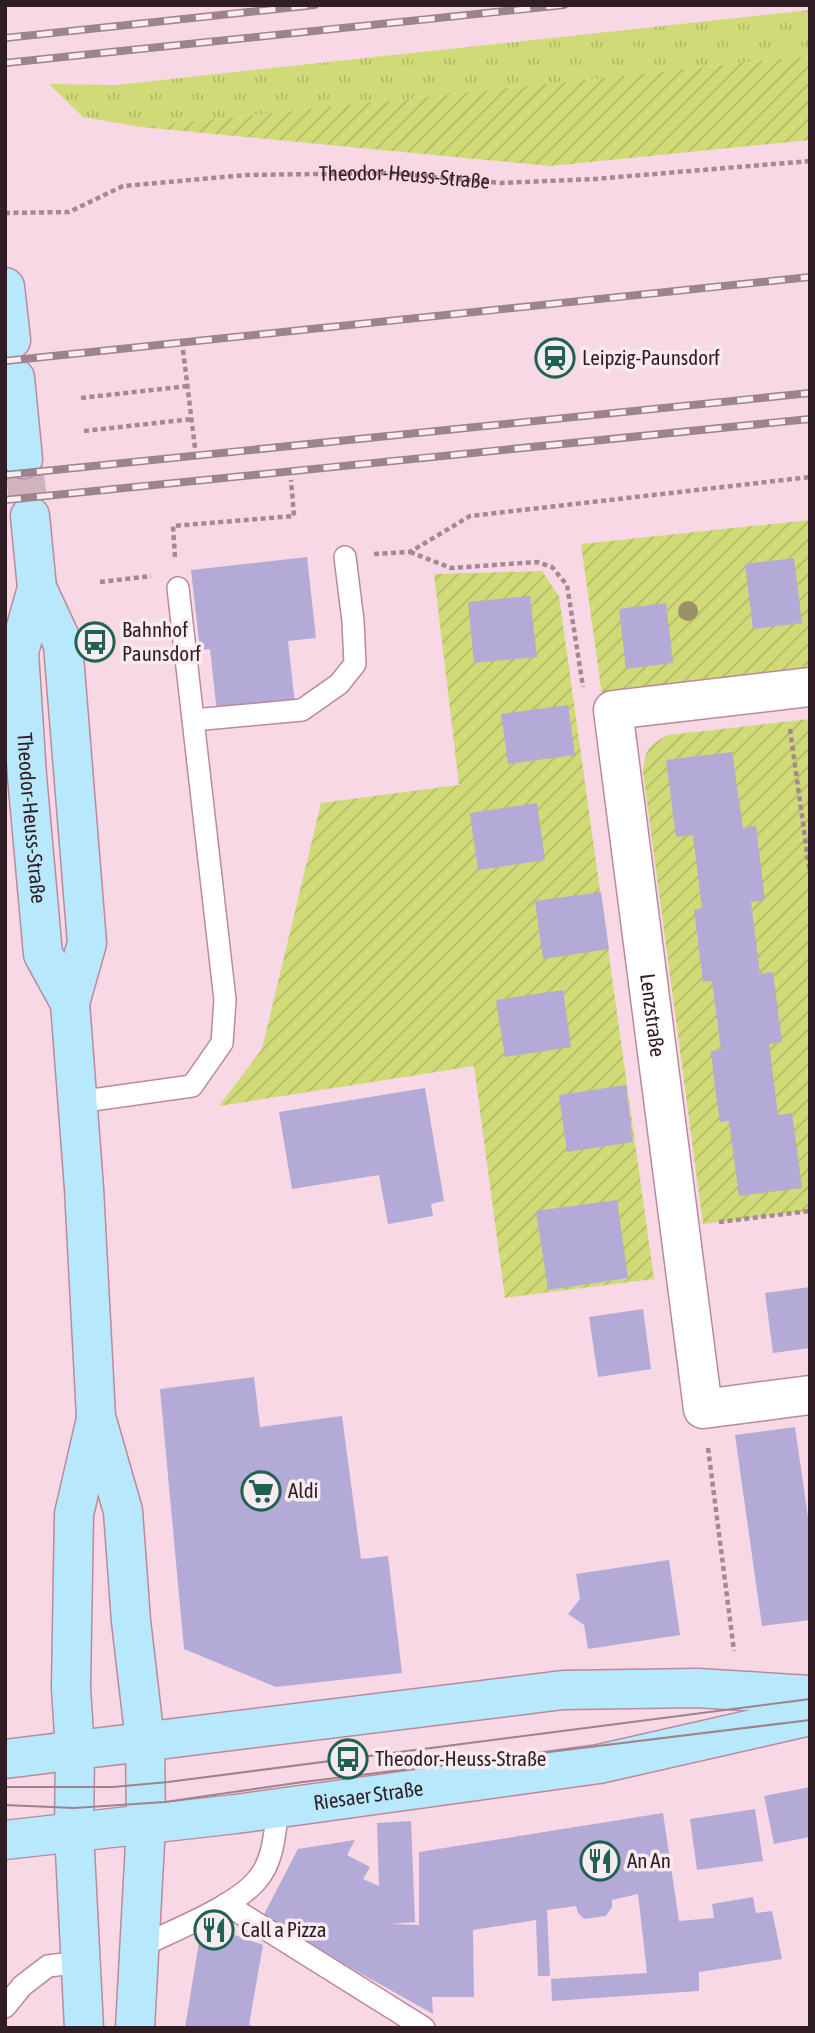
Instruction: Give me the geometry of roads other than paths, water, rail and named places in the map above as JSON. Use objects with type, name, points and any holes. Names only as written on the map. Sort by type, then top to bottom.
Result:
[{"type":"main road","points":[[5,287],[11,340]]},
{"type":"main road","points":[[15,378],[23,459]]},
{"type":"main road","name":"Theodor-Heuss-Straße","points":[[30,516],[37,588],[19,652],[43,954],[70,1003],[96,1417],[123,1511],[131,1620],[145,1741],[146,1825],[135,2028]]},
{"type":"main road","name":"Theodor-Heuss-Straße","points":[[84,2028],[74,1832],[75,1751],[71,1688],[74,1514],[96,1417]]},
{"type":"main road","points":[[5,1759],[563,1689],[697,1688],[810,1695]]},
{"type":"main road","name":"Riesaer Straße","points":[[5,1840],[146,1825],[599,1764],[810,1716]]},
{"type":"street","name":"Lenzstraße","points":[[797,688],[613,710],[703,1409],[810,1395]]},
{"type":"lane","points":[[194,720],[302,710],[339,684],[355,664],[345,557]]},
{"type":"lane","points":[[78,1102],[192,1086],[222,1044],[225,1000],[178,588]]},
{"type":"lane","points":[[138,1948],[226,1904],[258,1880],[271,1853],[278,1807]]},
{"type":"lane","points":[[226,1904],[424,2028]]},
{"type":"lane","points":[[5,2007],[22,1986],[48,1966],[81,1962]]},
{"type":"tunnel","points":[[23,459],[30,516]]},
{"type":"tram line","points":[[5,1787],[113,1787],[168,1782],[810,1699]]},
{"type":"tram line","points":[[5,1805],[74,1808],[165,1802],[303,1782],[810,1720]]},
{"type":"railway","points":[[5,38],[315,5]]},
{"type":"railway","points":[[5,63],[564,5]]},
{"type":"railway","points":[[5,361],[810,277]]},
{"type":"railway","points":[[5,475],[810,393]]},
{"type":"railway","points":[[5,500],[810,419]]},
{"type":"place","name":"Leipzig-Paunsdorf","points":[[555,358]]},
{"type":"place","name":"Bahnhof Paunsdorf","points":[[95,642]]},
{"type":"place","name":"Aldi","points":[[261,1491]]},
{"type":"place","name":"Theodor-Heuss-Straße","points":[[348,1759]]},
{"type":"place","name":"An An","points":[[600,1861]]},
{"type":"place","name":"Call a Pizza","points":[[214,1930]]}]
